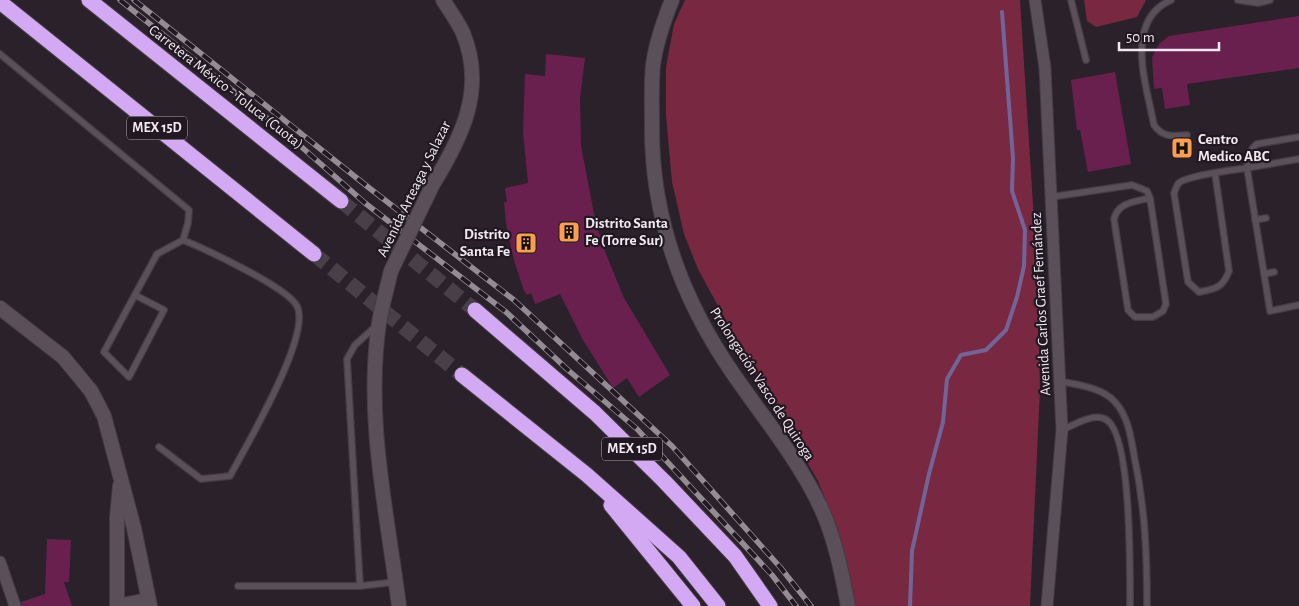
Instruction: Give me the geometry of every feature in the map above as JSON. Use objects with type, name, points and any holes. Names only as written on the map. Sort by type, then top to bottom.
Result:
[{"type":"highway","name":"Carretera México - Toluca (Cuota)","points":[[89,0],[341,201]]},
{"type":"highway","name":"MEX 15D","points":[[0,2],[314,254]]},
{"type":"highway","name":"MEX 15D","points":[[475,310],[595,413],[664,481],[735,556],[770,606]]},
{"type":"highway","name":"MEX 15D","points":[[462,375],[587,474],[679,557],[718,606]]},
{"type":"highway","points":[[587,474],[692,606]]},
{"type":"street","name":"Avenida Arteaga y Salazar","points":[[399,606],[378,454],[375,396],[379,323],[391,271],[432,184],[462,130],[472,97],[471,67],[463,33],[443,0]]},
{"type":"street","name":"Prolongación Vasco de Quiroga","points":[[672,0],[664,21],[653,64],[652,98],[654,185],[670,248],[692,303],[731,370],[808,484],[821,508],[831,534],[848,606]]},
{"type":"street","name":"Avenida Carlos Graef Fernández","points":[[1035,0],[1045,68],[1062,430],[1047,606]]},
{"type":"street","points":[[0,308],[63,357],[91,391],[104,416],[134,528],[149,603],[116,606],[116,518],[120,478]]},
{"type":"street","points":[[0,562],[15,606]]},
{"type":"lane","points":[[1071,0],[1086,60]]},
{"type":"lane","points":[[1171,0],[1156,10],[1146,25],[1142,39],[1142,64],[1154,125],[1159,133],[1167,136],[1188,135]]},
{"type":"lane","points":[[1238,0],[1258,3],[1270,0]]},
{"type":"lane","points":[[0,54],[189,210],[188,223],[183,240],[157,254],[134,295],[104,352],[129,378],[164,310],[134,295]]},
{"type":"lane","points":[[1299,137],[1257,144],[1252,148],[1248,156],[1247,168],[1270,311],[1299,304]]},
{"type":"lane","points":[[1215,173],[1228,271],[1225,280],[1218,289],[1199,292],[1188,282],[1174,193],[1182,181],[1215,173],[1299,159]]},
{"type":"lane","points":[[1051,197],[1132,185],[1147,191],[1150,198],[1166,304],[1163,311],[1153,316],[1135,318],[1128,310],[1114,219],[1120,206],[1150,198]]},
{"type":"lane","points":[[1255,220],[1266,218]]},
{"type":"lane","points":[[158,447],[201,480],[230,476],[287,365],[300,325],[297,306],[280,289],[183,240]]},
{"type":"lane","points":[[1264,274],[1274,272]]},
{"type":"lane","points":[[360,586],[347,359],[355,345],[379,323]]},
{"type":"lane","points":[[1059,381],[1101,391],[1116,402],[1129,426],[1147,535],[1147,606]]},
{"type":"lane","points":[[1062,430],[1097,416],[1107,419],[1117,430],[1126,485],[1130,606]]},
{"type":"lane","points":[[238,586],[360,586],[396,582]]},
{"type":"shaded area","points":[[685,0],[1020,0],[1037,268],[1040,389],[1030,606],[854,606],[837,527],[817,479],[755,374],[698,269],[684,234],[672,182],[666,116],[666,67],[674,24]]},
{"type":"shaded area","points":[[1084,0],[1146,0],[1137,17],[1096,27],[1087,21]]},
{"type":"building","points":[[1299,16],[1299,68],[1187,84],[1190,105],[1165,109],[1162,88],[1154,89],[1152,57],[1159,44],[1169,36]]},
{"type":"building","name":"Distrito Santa Fe (Torre Sur)","points":[[546,54],[585,58],[580,98],[581,146],[596,224],[624,298],[670,375],[639,397],[627,378],[613,388],[583,340],[560,294],[535,304],[531,293],[527,295],[524,291],[514,260],[506,224],[504,202],[507,202],[505,188],[528,183],[523,132],[525,74],[545,76]]},
{"type":"building","points":[[1115,72],[1131,164],[1088,172],[1080,130],[1077,130],[1071,80]]},
{"type":"building","points":[[47,539],[71,540],[69,582],[64,582],[72,606],[22,606],[21,602],[45,594]]},
{"type":"waterway","points":[[910,606],[912,551],[943,422],[947,379],[961,355],[986,350],[1006,330],[1017,297],[1024,266],[1025,230],[1012,191],[1013,158],[1002,12]]},
{"type":"tunnel","points":[[341,201],[475,310]]},
{"type":"tunnel","points":[[314,254],[462,375]]},
{"type":"railway","points":[[120,0],[288,135],[365,203],[506,312],[568,370],[637,429],[772,575],[796,606]]},
{"type":"railway","points":[[134,0],[368,187],[514,300],[672,446],[780,567],[811,606]]},
{"type":"place","name":"Centro Medico ABC","points":[[1182,148]]},
{"type":"place","name":"Distrito Santa Fe (Torre Sur)","points":[[569,232]]},
{"type":"place","name":"Distrito Santa Fe","points":[[526,243]]}]
